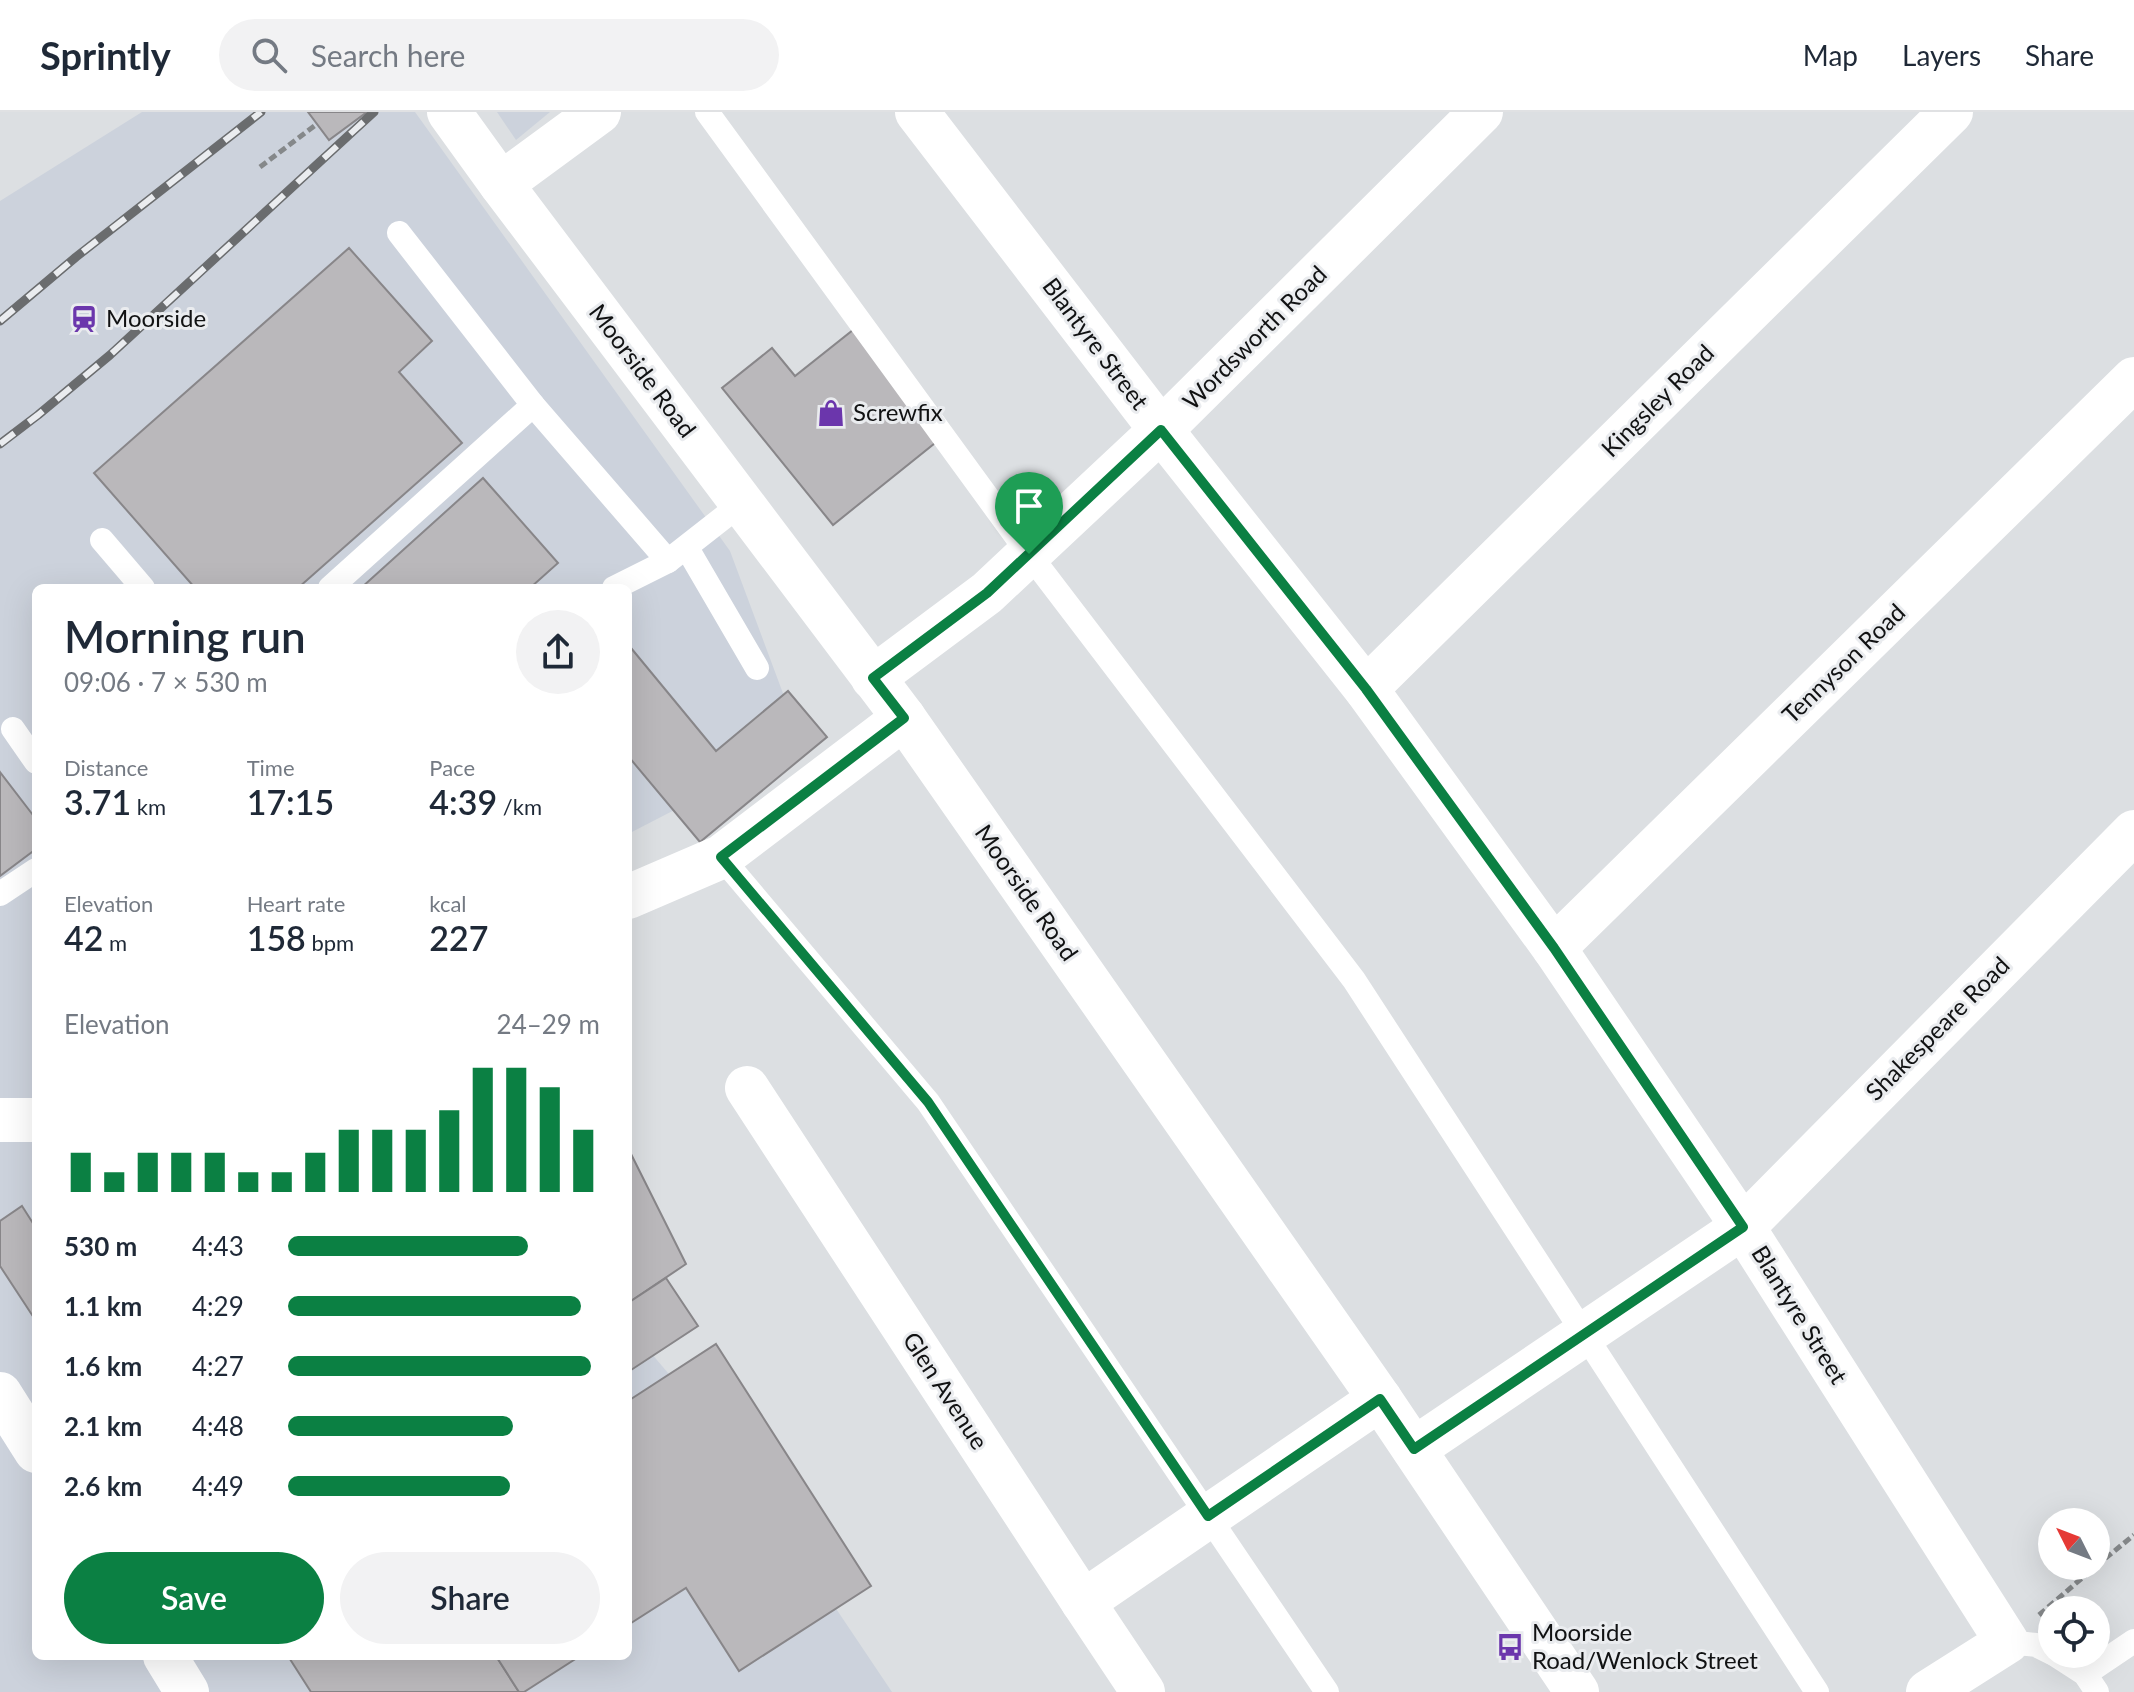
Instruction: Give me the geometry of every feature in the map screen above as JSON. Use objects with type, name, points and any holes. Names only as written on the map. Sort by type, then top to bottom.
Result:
[{"type":"street","points":[[501,184],[599,112]]},
{"type":"street","name":"Blantyre Street","points":[[917,112],[1161,430],[1366,689],[1554,948],[1743,1227],[2007,1642]]},
{"type":"street","name":"Wordsworth Road","points":[[873,678],[987,593],[1029,554],[1161,430],[1481,112]]},
{"type":"street","name":"Kingsley Road","points":[[1366,689],[1951,112]]},
{"type":"street","name":"Moorside Road","points":[[454,118],[904,718],[1380,1399],[1577,1692]]},
{"type":"street","name":"Tennyson Road","points":[[1554,948],[2134,379]]},
{"type":"street","points":[[632,895],[721,857],[904,718]]},
{"type":"street","name":"Shakespeare Road","points":[[1414,1449],[1743,1227],[2134,832]]},
{"type":"street","name":"Glen Avenue","points":[[747,1088],[1143,1692]]},
{"type":"street","points":[[0,1120],[32,1120]]},
{"type":"street","points":[[0,1394],[32,1445]]},
{"type":"street","points":[[1083,1602],[1380,1399]]},
{"type":"street","points":[[1928,1692],[2007,1642]]},
{"type":"street","points":[[167,1660],[187,1692]]},
{"type":"lane","points":[[707,112],[1029,554],[1354,980],[1817,1692]]},
{"type":"lane","points":[[399,233],[533,405],[677,555],[757,668]]},
{"type":"lane","points":[[334,584],[533,405]]},
{"type":"lane","points":[[622,584],[677,555],[742,503]]},
{"type":"lane","points":[[102,540],[140,584]]},
{"type":"lane","points":[[13,729],[32,756]]},
{"type":"lane","points":[[721,857],[928,1102],[1327,1692]]},
{"type":"lane","points":[[0,894],[32,873]]},
{"type":"lane","points":[[2072,1668],[2091,1683],[2134,1641]]},
{"type":"lane","points":[[2007,1642],[2038,1646]]},
{"type":"path","points":[[260,167],[317,124]]},
{"type":"path","points":[[2110,1555],[2134,1535]]},
{"type":"path","points":[[2007,1642],[2080,1580]]},
{"type":"shaded area","points":[[142,112],[415,112],[730,551],[784,696],[688,803],[632,832],[632,584],[32,584],[32,1660],[632,1660],[632,1331],[714,1427],[892,1692],[0,1692],[0,201]]},
{"type":"shaded area","points":[[497,112],[550,112],[516,140]]},
{"type":"building","points":[[308,112],[367,112],[329,140]]},
{"type":"building","points":[[349,248],[432,341],[399,372],[462,443],[303,584],[191,584],[94,473]]},
{"type":"building","name":"Screwfix","points":[[853,330],[940,439],[833,525],[722,388],[772,348],[795,376]]},
{"type":"building","points":[[483,478],[558,563],[534,584],[365,584]]},
{"type":"building","points":[[632,649],[716,751],[788,691],[827,737],[700,842],[632,761]]},
{"type":"building","points":[[0,772],[32,814],[32,852],[0,876]]},
{"type":"building","points":[[632,1156],[686,1264],[632,1300]]},
{"type":"building","points":[[22,1206],[32,1222],[32,1315],[0,1266],[0,1221]]},
{"type":"building","points":[[666,1278],[698,1326],[632,1369],[632,1300]]},
{"type":"building","points":[[716,1344],[871,1586],[739,1671],[686,1588],[632,1622],[632,1398]]},
{"type":"building","points":[[291,1660],[499,1660],[519,1692],[311,1692]]},
{"type":"building","points":[[499,1660],[574,1660],[524,1692],[519,1692]]},
{"type":"railway","points":[[0,321],[76,257],[261,112]]},
{"type":"railway","points":[[0,444],[110,355],[374,112]]},
{"type":"place","name":"Moorside","points":[[84,319]]},
{"type":"place","name":"Screwfix","points":[[831,413]]},
{"type":"place","name":"Moorside Road/Wenlock Street","points":[[1510,1647]]},
{"type":"route","points":[[1161,430],[1366,689],[1554,948],[1743,1227],[1414,1449],[1380,1399],[1208,1516],[928,1102],[721,857],[904,718],[873,678],[987,593],[1029,554],[1161,430]]}]
